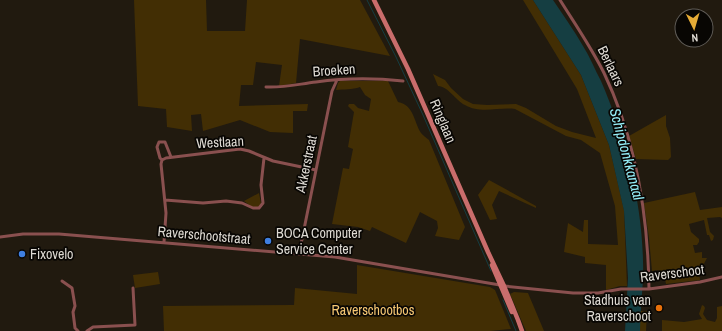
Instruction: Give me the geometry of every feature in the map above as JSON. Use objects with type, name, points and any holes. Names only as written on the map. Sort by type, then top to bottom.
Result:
[{"type":"main road","name":"Ringlaan","points":[[374,0],[408,69],[521,329]]},
{"type":"main road","name":"Ringlaan","points":[[488,252],[495,275],[502,285],[503,292],[521,329]]},
{"type":"street","name":"Berlaars","points":[[560,0],[586,40],[604,74],[621,114],[632,151],[646,224],[649,258],[649,289]]},
{"type":"street","name":"Broeken","points":[[266,87],[277,88],[337,80],[378,78],[403,81]]},
{"type":"street","name":"Akkerstraat","points":[[299,254],[332,91],[337,80]]},
{"type":"street","points":[[164,242],[166,223],[161,164],[164,159],[159,154],[156,147],[159,142],[165,142],[171,157]]},
{"type":"street","name":"Westlaan","points":[[164,159],[240,149],[249,151],[264,158],[293,166],[316,170]]},
{"type":"street","points":[[164,200],[203,203],[226,201],[242,202],[252,208],[259,208],[263,203],[261,185],[264,158]]},
{"type":"street","name":"Raverschootstraat","points":[[0,237],[23,234],[52,234],[164,242],[341,258],[502,285],[573,293],[598,293],[624,289]]},
{"type":"street","name":"Raverschoot","points":[[624,289],[649,289],[700,282],[722,277]]},
{"type":"street","points":[[62,281],[72,288],[75,306],[73,312],[75,328],[78,331]]},
{"type":"street","points":[[88,331],[93,327],[135,325],[133,288]]},
{"type":"green space","points":[[134,0],[206,0],[207,31],[245,31],[247,0],[360,0],[390,56],[300,39],[296,83],[279,86],[282,65],[256,62],[253,85],[241,85],[239,106],[308,104],[307,111],[293,111],[293,133],[270,132],[240,120],[203,131],[201,114],[191,115],[192,131],[167,127],[166,109],[138,106]]},
{"type":"green space","points":[[523,0],[533,0],[581,75],[609,145],[624,210],[627,286],[620,286],[606,290],[606,265],[585,263],[585,257],[564,252],[568,223],[583,232],[584,220],[588,220],[588,244],[618,245],[615,206],[600,153],[581,140],[566,136],[515,109],[483,110],[471,108],[458,100],[445,88],[438,86],[433,74],[445,80],[463,99],[473,104],[516,104],[526,108],[556,126],[596,138],[577,89]]},
{"type":"green space","points":[[340,81],[388,81],[398,102],[407,107],[413,114],[421,133],[429,140],[465,227],[459,240],[435,236],[438,228],[437,221],[420,212],[406,243],[372,227],[370,231],[358,227],[332,224],[343,168],[349,169],[353,149],[348,147],[354,112],[348,106],[349,104],[354,104],[358,108],[369,111],[371,99],[365,95],[360,87],[336,90]]},
{"type":"green space","points":[[666,115],[666,126],[670,138],[671,157],[668,160],[636,159],[629,136]]},
{"type":"green space","points":[[489,180],[536,206],[536,208],[499,191],[492,205],[497,219],[490,220],[478,195]]},
{"type":"green space","points":[[695,192],[700,210],[722,207],[722,218],[707,218],[710,232],[714,236],[713,240],[711,241],[709,235],[707,235],[704,220],[689,224],[691,232],[699,239],[697,245],[693,245],[695,253],[702,252],[702,258],[707,258],[699,273],[700,280],[666,284],[664,274],[659,275],[658,270],[652,271],[644,203]]},
{"type":"green space","points":[[259,193],[261,203],[259,207],[252,207],[244,201]]},
{"type":"green space","name":"Raverschootbos","points":[[357,265],[490,287],[495,290],[511,329],[490,331],[164,331],[163,306],[294,305],[295,288],[357,294]]},
{"type":"green space","points":[[158,272],[160,284],[135,288],[133,275]]},
{"type":"green space","points":[[514,292],[528,293],[544,331],[526,331],[510,294]]},
{"type":"green space","points":[[702,305],[705,308],[703,314],[707,320],[715,322],[717,318],[717,307],[722,306],[722,331],[662,331],[662,320],[684,322],[702,319],[699,314]]},
{"type":"green space","points":[[640,311],[647,311],[646,331],[640,331]]},
{"type":"water","name":"Schipdonkkanaal","points":[[533,0],[553,0],[588,55],[601,81],[618,124],[636,192],[642,238],[643,270],[640,331],[625,331],[628,278],[624,211],[609,145],[581,75]]},
{"type":"waterway","points":[[367,0],[423,115],[491,271]]},
{"type":"waterway","points":[[503,300],[516,331]]},
{"type":"place","name":"BOCA Computer Service Center","points":[[268,241]]},
{"type":"place","name":"Fixovelo","points":[[22,254]]},
{"type":"place","name":"Stadhuis van Raverschoot","points":[[659,308]]}]
